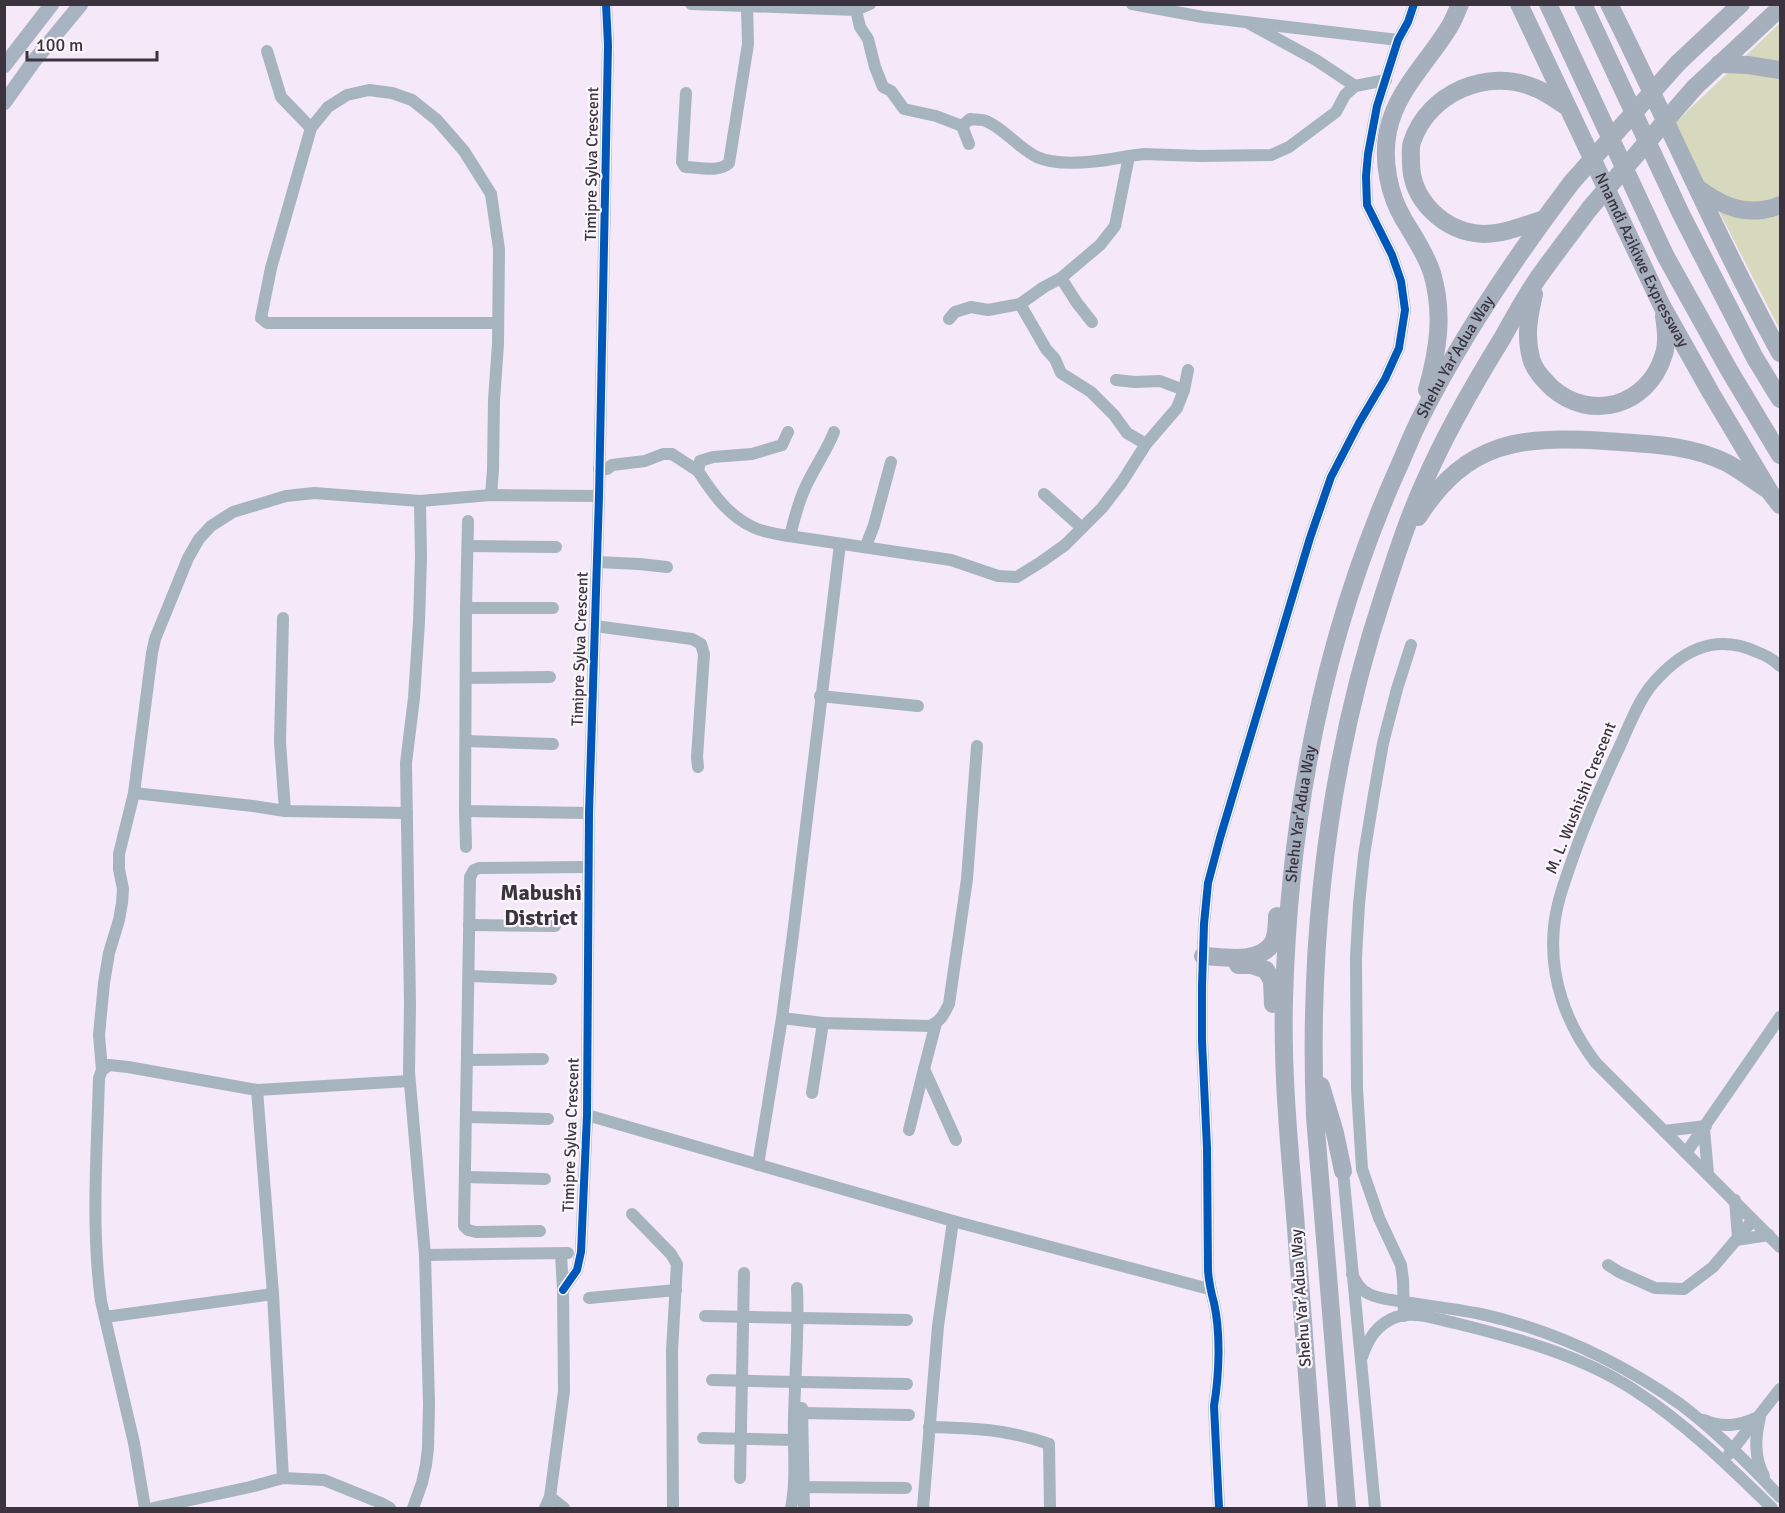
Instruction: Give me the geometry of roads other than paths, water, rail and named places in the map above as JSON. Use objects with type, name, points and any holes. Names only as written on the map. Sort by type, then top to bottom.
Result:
[{"type":"highway","points":[[1419,419],[1436,359],[1439,316],[1431,272],[1420,246],[1402,218],[1390,189],[1386,157],[1388,133],[1394,110],[1407,86],[1448,29],[1460,4]]},
{"type":"highway","name":"Nnamdi Azikiwe Expressway","points":[[1519,4],[1662,306],[1711,393],[1775,498]]},
{"type":"highway","name":"Nnamdi Azikiwe Expressway","points":[[1548,4],[1665,255],[1729,370],[1780,455]]},
{"type":"highway","points":[[1583,4],[1681,214],[1755,358],[1780,399]]},
{"type":"highway","points":[[1609,4],[1696,186],[1780,353]]},
{"type":"highway","name":"Shehu Yar'Adua Way","points":[[1317,1509],[1285,1076],[1285,979],[1291,881],[1298,821],[1318,711],[1334,646],[1354,578],[1377,516],[1419,419],[1479,315],[1572,182],[1678,63],[1734,8]]},
{"type":"highway","name":"Shehu Yar'Adua Way","points":[[1347,1509],[1315,1117],[1312,1053],[1318,922],[1324,861],[1333,795],[1362,664],[1398,549],[1423,484],[1473,385],[1538,279],[1590,208],[1695,87],[1780,8]]},
{"type":"highway","points":[[1719,64],[1748,65],[1780,70]]},
{"type":"highway","points":[[1544,219],[1503,232],[1484,234],[1466,232],[1447,224],[1431,212],[1418,193],[1411,171],[1412,143],[1423,121],[1437,102],[1463,87],[1491,81],[1512,82],[1534,87],[1566,106]]},
{"type":"highway","points":[[1696,186],[1714,200],[1732,208],[1752,211],[1776,208],[1780,205]]},
{"type":"highway","points":[[1538,279],[1528,321],[1528,341],[1532,360],[1543,379],[1558,393],[1579,404],[1600,407],[1623,402],[1640,392],[1654,377],[1664,356],[1667,336],[1662,306]]},
{"type":"highway","points":[[1398,549],[1432,496],[1449,478],[1482,455],[1506,445],[1528,441],[1553,438],[1650,444],[1702,453],[1727,463],[1775,498]]},
{"type":"highway","points":[[1203,961],[1249,956],[1262,952],[1272,944],[1276,932],[1283,863],[1298,821]]},
{"type":"highway","points":[[1203,961],[1252,965],[1266,970],[1271,976],[1277,1050],[1285,1076]]},
{"type":"highway","points":[[1312,1053],[1335,1133],[1343,1171]]},
{"type":"main road","points":[[4,66],[52,4]]},
{"type":"main road","points":[[4,103],[81,4]]},
{"type":"street","name":"Timipre Sylva Crescent","points":[[563,1290],[577,1270],[581,1252],[586,1115],[589,813],[600,469],[608,45],[606,4]]},
{"type":"street","points":[[691,4],[856,10],[870,4]]},
{"type":"street","points":[[1132,4],[1244,21],[1398,40]]},
{"type":"street","points":[[1219,1509],[1214,1406],[1218,1348],[1214,1303],[1209,1290],[1208,1271],[1207,1148],[1202,1041],[1204,924],[1208,883],[1310,538],[1331,477],[1385,379],[1399,348],[1406,310],[1401,281],[1392,255],[1367,205],[1368,154],[1377,106],[1398,40],[1414,4]]},
{"type":"street","points":[[686,93],[682,162],[685,166],[720,169],[726,167],[729,163],[748,44],[747,6]]},
{"type":"street","points":[[856,10],[860,27],[868,39],[883,87],[891,91],[904,109],[936,116],[962,126],[969,144]]},
{"type":"street","points":[[1244,21],[1316,60],[1355,86]]},
{"type":"street","points":[[267,51],[281,97],[311,128]]},
{"type":"street","points":[[962,126],[970,119],[987,121],[1030,153],[1047,160],[1064,162],[1096,161],[1144,154],[1271,155],[1289,147],[1336,112],[1345,95],[1355,86],[1386,80]]},
{"type":"street","points":[[491,495],[498,323],[499,249],[491,194],[464,151],[437,120],[412,100],[393,93],[369,90],[347,95],[328,107],[311,128],[271,268],[261,318],[267,323],[498,323]]},
{"type":"street","points":[[949,319],[955,312],[971,307],[988,310],[1020,304],[1061,278],[1100,244],[1116,226],[1129,156]]},
{"type":"street","points":[[1061,278],[1092,322]]},
{"type":"street","points":[[1020,304],[1046,349],[1055,359],[1061,373],[1091,392],[1114,415],[1127,433],[1146,444]]},
{"type":"street","points":[[600,469],[607,470],[612,465],[645,461],[663,454],[672,454],[698,471],[729,512],[756,529],[951,560],[998,576],[1017,577],[1065,544],[1102,508],[1146,444],[1177,408],[1188,370]]},
{"type":"street","points":[[1116,380],[1160,381],[1184,390]]},
{"type":"street","points":[[698,471],[700,461],[713,457],[752,454],[782,445],[788,432]]},
{"type":"street","points":[[790,536],[798,504],[834,432]]},
{"type":"street","points":[[866,546],[891,462]]},
{"type":"street","points":[[146,1509],[134,1443],[99,1291],[95,1245],[99,1078],[102,1070],[99,1035],[109,953],[122,903],[123,889],[119,854],[134,793],[155,639],[188,558],[199,539],[211,526],[233,512],[286,496],[314,493],[420,501],[491,495],[599,496]]},
{"type":"street","points":[[1044,494],[1082,528]]},
{"type":"street","points":[[413,1509],[422,1483],[428,1448],[426,1255],[409,1081],[411,1004],[406,763],[414,699],[419,622],[422,558],[420,501]]},
{"type":"street","points":[[465,847],[468,521]]},
{"type":"street","points":[[758,1165],[782,1018],[840,544]]},
{"type":"street","points":[[468,546],[556,547]]},
{"type":"street","points":[[597,562],[667,567]]},
{"type":"street","points":[[466,608],[553,608]]},
{"type":"street","points":[[283,618],[280,742],[285,811]]},
{"type":"street","points":[[595,626],[692,639],[701,644],[704,654],[698,767]]},
{"type":"street","name":"M. L. Wushishi Crescent","points":[[1780,666],[1763,654],[1748,648],[1725,643],[1702,646],[1684,656],[1664,672],[1649,689],[1606,774],[1582,832],[1559,898],[1554,928],[1554,957],[1559,995],[1584,1048],[1596,1064],[1780,1247]]},
{"type":"street","points":[[1404,1316],[1401,1265],[1380,1222],[1362,1169],[1357,1089],[1356,957],[1364,855],[1374,794],[1383,743],[1411,645]]},
{"type":"street","points":[[466,678],[550,677]]},
{"type":"street","points":[[820,696],[918,706]]},
{"type":"street","points":[[466,741],[553,744]]},
{"type":"street","points":[[782,1018],[823,1023],[930,1026],[944,1016],[949,1004],[967,879],[977,746]]},
{"type":"street","points":[[134,793],[285,811],[407,813]]},
{"type":"street","points":[[465,811],[589,813]]},
{"type":"street","points":[[540,1231],[476,1232],[464,1226],[470,877],[474,870],[479,868],[588,867]]},
{"type":"street","points":[[469,925],[555,926]]},
{"type":"street","points":[[469,976],[551,979]]},
{"type":"street","points":[[1686,1153],[1780,1017]]},
{"type":"street","points":[[812,1093],[823,1023]]},
{"type":"street","points":[[909,1131],[936,1023]]},
{"type":"street","points":[[467,1060],[543,1059]]},
{"type":"street","points":[[102,1070],[110,1065],[128,1067],[258,1090],[409,1081]]},
{"type":"street","points":[[924,1069],[956,1140]]},
{"type":"street","points":[[258,1090],[273,1294],[283,1478]]},
{"type":"street","points":[[586,1115],[953,1221],[1209,1290]]},
{"type":"street","points":[[466,1117],[548,1119]]},
{"type":"street","points":[[1664,1131],[1705,1127]]},
{"type":"street","points":[[1705,1127],[1708,1174]]},
{"type":"street","points":[[1343,1171],[1375,1509]]},
{"type":"street","points":[[465,1177],[545,1179]]},
{"type":"street","points":[[1735,1200],[1737,1239]]},
{"type":"street","points":[[632,1214],[671,1254],[676,1264],[672,1351],[673,1509]]},
{"type":"street","points":[[1608,1264],[1619,1272],[1655,1288],[1684,1289],[1713,1267],[1753,1220]]},
{"type":"street","points":[[924,1509],[938,1326],[953,1221]]},
{"type":"street","points":[[1737,1239],[1768,1235]]},
{"type":"street","points":[[426,1255],[581,1252]]},
{"type":"street","points":[[561,1254],[564,1391],[548,1503],[564,1509]]},
{"type":"street","points":[[740,1478],[744,1273]]},
{"type":"street","points":[[1352,1274],[1361,1289],[1368,1294],[1481,1314],[1550,1335],[1589,1350],[1620,1367],[1695,1416],[1780,1497]]},
{"type":"street","points":[[797,1288],[798,1382],[793,1440],[798,1487],[804,1509]]},
{"type":"street","points":[[589,1298],[676,1290]]},
{"type":"street","points":[[105,1317],[273,1294]]},
{"type":"street","points":[[705,1316],[799,1315],[907,1320]]},
{"type":"street","points":[[1362,1357],[1370,1337],[1378,1328],[1387,1321],[1404,1316],[1423,1316],[1509,1337],[1549,1350],[1633,1389],[1682,1424],[1772,1509]]},
{"type":"street","points":[[712,1380],[907,1384]]},
{"type":"street","points":[[791,1509],[798,1487],[802,1413],[798,1382]]},
{"type":"street","points":[[1723,1461],[1780,1389]]},
{"type":"street","points":[[802,1413],[909,1415]]},
{"type":"street","points":[[1695,1416],[1719,1425],[1730,1426],[1743,1424],[1760,1416]]},
{"type":"street","points":[[1760,1416],[1756,1454],[1768,1484]]},
{"type":"street","points":[[929,1427],[977,1428],[1023,1435],[1049,1444],[1050,1509]]},
{"type":"street","points":[[704,1438],[793,1440]]},
{"type":"street","points":[[153,1509],[283,1478],[324,1480],[381,1503],[390,1509]]},
{"type":"street","points":[[798,1487],[906,1488]]},
{"type":"district","name":"Mabushi District","points":[[541,904]]}]
